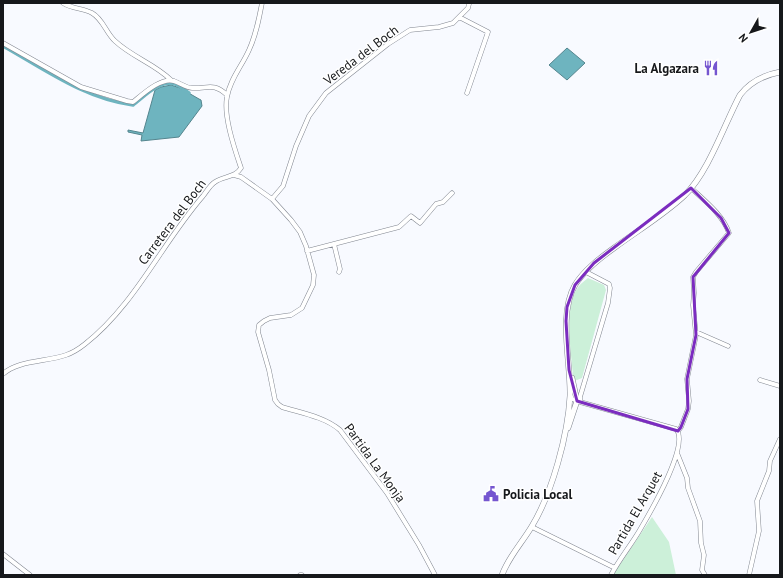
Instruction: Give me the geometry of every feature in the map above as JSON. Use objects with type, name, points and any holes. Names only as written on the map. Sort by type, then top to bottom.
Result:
[{"type":"street","points":[[62,3],[90,12],[96,16],[113,40],[171,80],[190,88],[214,87],[222,90],[227,95]]},
{"type":"street","points":[[234,175],[238,173],[241,168],[228,123],[226,98],[233,79],[249,51],[256,33],[262,3]]},
{"type":"street","name":"Vereda del Boch","points":[[272,199],[283,186],[296,146],[309,116],[326,93],[388,44],[410,30],[439,27],[453,23],[468,8],[469,4]]},
{"type":"street","points":[[459,17],[488,32],[466,93]]},
{"type":"street","points":[[3,43],[81,87],[127,102],[133,102],[156,84],[171,80]]},
{"type":"street","points":[[502,575],[512,554],[532,527],[552,482],[565,434],[570,396],[570,370],[566,321],[570,295],[575,285],[586,272],[608,252],[672,206],[691,188],[703,170],[740,95],[748,86],[760,78],[780,72]]},
{"type":"street","points":[[234,175],[241,177],[272,199],[300,232],[307,251],[399,227],[411,216],[420,223],[436,204],[443,202],[452,193]]},
{"type":"street","name":"Carretera del Boch","points":[[3,374],[7,371],[27,364],[67,355],[84,345],[102,329],[128,300],[200,199],[215,182],[234,175]]},
{"type":"street","points":[[570,396],[578,402],[678,430],[681,427],[688,409],[689,401],[687,379],[696,332],[693,305],[693,278],[696,272],[729,233],[721,218],[691,188]]},
{"type":"street","points":[[334,244],[340,269],[339,272]]},
{"type":"street","name":"Partida La Monja","points":[[307,251],[314,275],[313,285],[305,303],[297,312],[285,317],[270,318],[264,321],[260,325],[258,332],[269,370],[275,400],[282,406],[325,420],[340,430],[387,494],[419,545],[435,575]]},
{"type":"street","points":[[565,434],[580,397],[608,303],[610,288],[609,284],[586,272]]},
{"type":"street","points":[[696,332],[728,346]]},
{"type":"street","points":[[570,370],[578,402]]},
{"type":"street","points":[[760,380],[780,386]]},
{"type":"street","name":"Partida El Arquet","points":[[611,575],[641,528],[669,475],[680,438],[678,430]]},
{"type":"street","points":[[749,575],[759,531],[757,502],[769,470],[770,461],[780,439]]},
{"type":"street","points":[[677,452],[687,478],[688,488],[700,521],[704,555],[702,570],[705,575]]},
{"type":"street","points":[[532,527],[615,568]]},
{"type":"street","points":[[3,554],[30,575]]},
{"type":"highlighted area","points":[[691,188],[721,218],[729,233],[693,277],[696,335],[687,379],[688,409],[681,427],[678,431],[577,401],[569,370],[566,321],[567,307],[575,285],[594,263]]},
{"type":"green space","points":[[588,278],[604,285],[606,290],[582,378],[577,380],[574,379],[573,375],[569,329],[571,305],[574,295],[580,285]]},
{"type":"green space","points":[[652,517],[669,542],[676,575],[613,575]]},
{"type":"water","points":[[567,48],[585,63],[567,80],[549,65]]},
{"type":"water","points":[[171,85],[180,88],[201,100],[202,106],[179,137],[141,141],[142,135],[128,132],[128,130],[143,133],[155,90]]},
{"type":"waterway","points":[[3,46],[65,82],[115,102],[133,105],[158,86],[169,83],[175,84],[189,93]]},
{"type":"place","name":"La Algazara","points":[[711,68]]},
{"type":"place","name":"Policia Local","points":[[491,494]]}]
